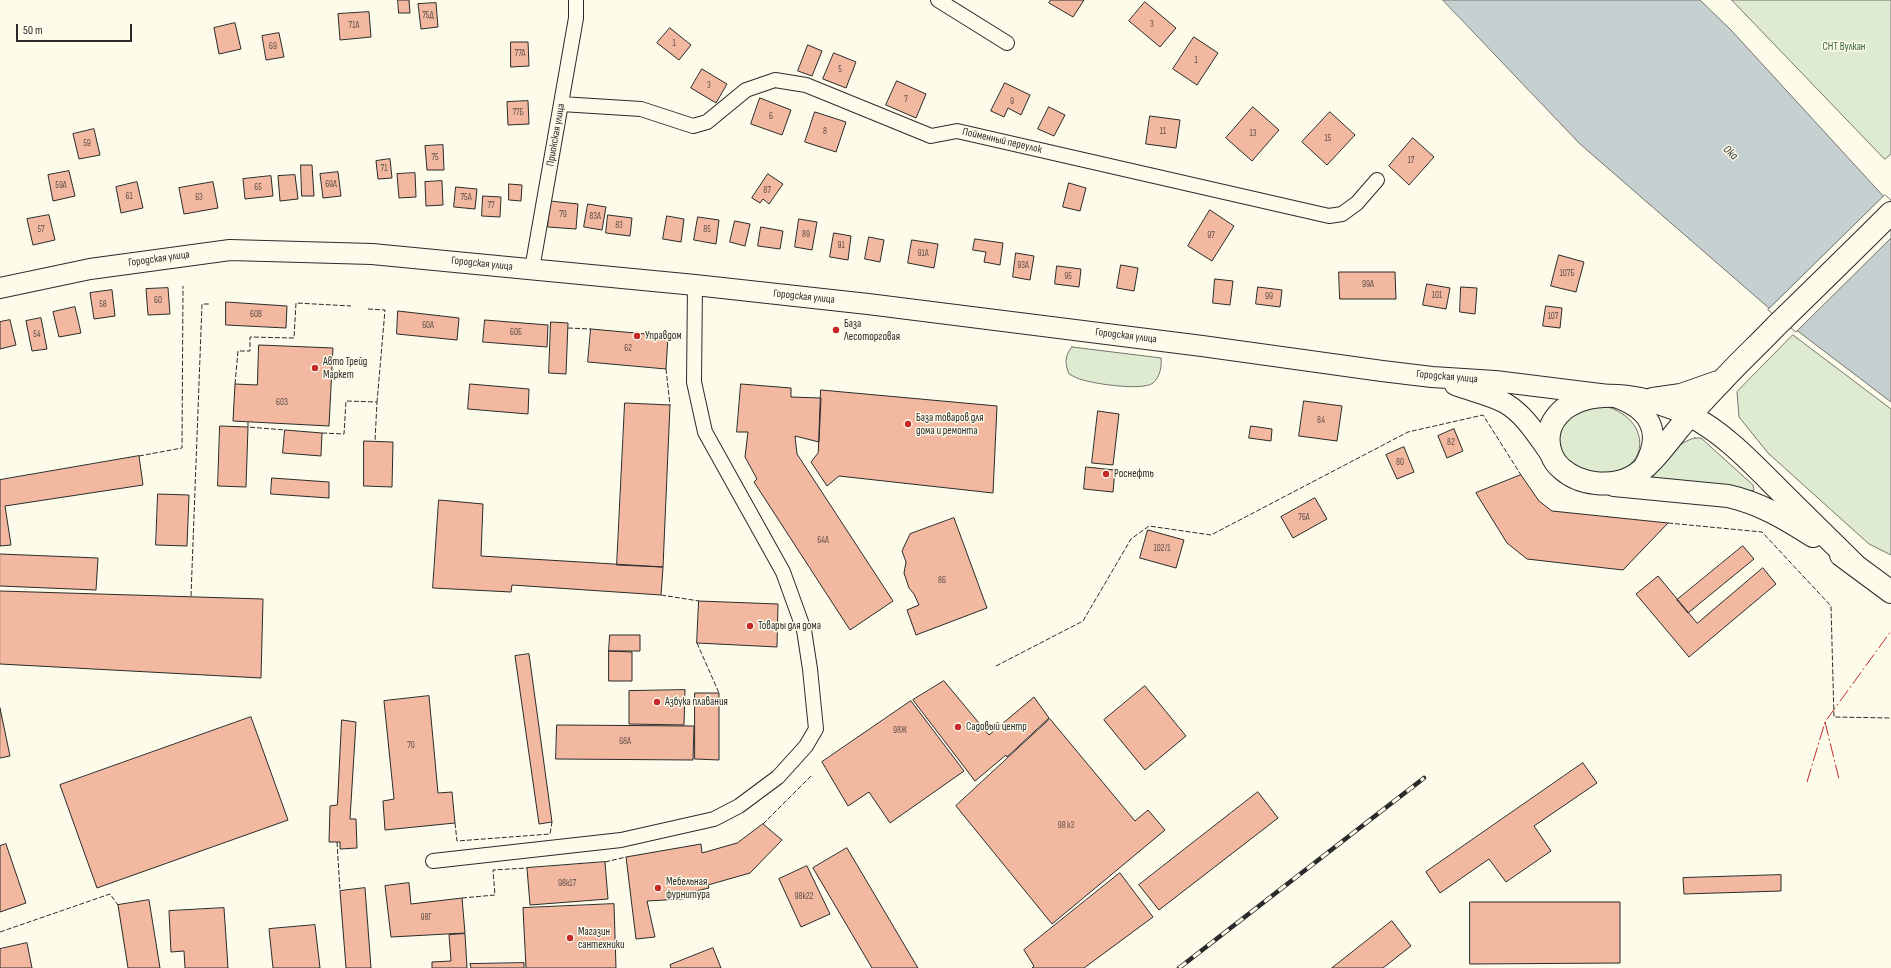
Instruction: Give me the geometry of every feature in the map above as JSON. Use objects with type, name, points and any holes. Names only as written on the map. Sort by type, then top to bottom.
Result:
[{"type":"highway","points":[[1604,484],[1620,482],[1632,477],[1643,468],[1726,376],[1891,213]]},
{"type":"highway","points":[[1644,399],[1681,395],[1726,376]]},
{"type":"highway","points":[[1726,376],[1714,397],[1714,408],[1724,431],[1752,463],[1854,564]]},
{"type":"highway","points":[[1752,463],[1719,435],[1690,416],[1659,403],[1644,399],[1608,395],[1580,400],[1569,405],[1554,420],[1549,429],[1549,449],[1555,461],[1567,474],[1577,479],[1604,484],[1728,496],[1746,500],[1784,518],[1854,564],[1891,592]]},
{"type":"main road","name":"Городская улица","points":[[0,288],[90,269],[230,250],[372,254],[695,285],[868,304],[1432,377],[1495,381],[1608,395]]},
{"type":"main road","points":[[1432,377],[1504,403],[1516,411],[1526,420],[1555,461]]},
{"type":"main road","points":[[1608,395],[1624,400],[1637,407],[1652,428],[1653,442],[1651,455],[1643,468]]},
{"type":"street","name":"Приокская улица","points":[[532,269],[576,18],[576,0]]},
{"type":"street","points":[[938,0],[1007,43]]},
{"type":"street","name":"Пойменный переулок","points":[[561,104],[641,109],[693,126],[707,122],[746,90],[774,80],[806,85],[931,136],[957,131],[1329,216],[1342,214],[1357,203],[1376,180]]},
{"type":"street","points":[[433,861],[621,840],[714,819],[740,806],[778,777],[806,746],[816,729],[810,669],[804,630],[783,572],[705,432],[694,382],[695,285]]},
{"type":"green space","name":"СНТ Вулкан","points":[[1732,0],[1891,0],[1891,154],[1885,159]]},
{"type":"green space","points":[[1793,335],[1891,409],[1891,555],[1869,544],[1768,453],[1739,417],[1737,392]]},
{"type":"green space","points":[[1072,347],[1161,358],[1160,371],[1153,383],[1140,386],[1130,387],[1108,385],[1081,380],[1069,374],[1067,367],[1066,357]]},
{"type":"green space","points":[[1605,406],[1622,414],[1633,424],[1639,436],[1639,449],[1634,460],[1624,468],[1610,473],[1591,472],[1575,466],[1567,460],[1562,453],[1558,434],[1560,426],[1575,412],[1588,408]]},
{"type":"green space","points":[[1695,438],[1701,438],[1753,485],[1754,490],[1748,492],[1657,483],[1653,475],[1670,452],[1683,443]]},
{"type":"water","name":"Ока","points":[[1443,0],[1700,0],[1731,30],[1886,199],[1891,202],[1891,402],[1778,316],[1580,144]]},
{"type":"pier","points":[[1885,195],[1891,200],[1891,238],[1796,332],[1768,310]]},
{"type":"building","points":[[398,0],[409,0],[410,13],[399,13]]},
{"type":"building","points":[[1051,0],[1084,0],[1073,17],[1049,3]]},
{"type":"building","points":[[1145,2],[1176,28],[1160,47],[1129,21]]},
{"type":"building","points":[[436,3],[438,27],[421,29],[418,4]]},
{"type":"building","points":[[369,12],[371,37],[340,40],[338,14]]},
{"type":"building","points":[[235,23],[241,49],[219,54],[214,28]]},
{"type":"building","points":[[670,28],[691,45],[679,60],[657,43]]},
{"type":"building","points":[[279,33],[284,57],[266,60],[262,36]]},
{"type":"building","points":[[1194,37],[1218,53],[1197,85],[1173,69]]},
{"type":"building","points":[[511,42],[528,42],[529,66],[511,67]]},
{"type":"building","points":[[808,45],[822,51],[812,76],[798,71]]},
{"type":"building","points":[[834,53],[856,62],[846,88],[823,79]]},
{"type":"building","points":[[702,69],[727,84],[716,103],[691,88]]},
{"type":"building","points":[[897,81],[926,94],[916,118],[886,105]]},
{"type":"building","points":[[1005,83],[1030,95],[1021,115],[1008,108],[1004,117],[991,111]]},
{"type":"building","points":[[760,98],[791,110],[782,135],[751,124]]},
{"type":"building","points":[[528,101],[529,124],[508,125],[507,102]]},
{"type":"building","points":[[1049,107],[1065,115],[1054,136],[1038,129]]},
{"type":"building","points":[[1253,107],[1279,130],[1252,161],[1226,138]]},
{"type":"building","points":[[815,112],[846,122],[836,152],[805,142]]},
{"type":"building","points":[[1330,112],[1355,135],[1327,165],[1302,142]]},
{"type":"building","points":[[1150,116],[1180,120],[1176,148],[1146,144]]},
{"type":"building","points":[[94,129],[100,155],[79,159],[73,134]]},
{"type":"building","points":[[1413,138],[1434,157],[1409,185],[1389,166]]},
{"type":"building","points":[[443,145],[444,170],[427,170],[425,146]]},
{"type":"building","points":[[390,159],[392,178],[378,179],[376,161]]},
{"type":"building","points":[[301,165],[312,165],[314,196],[302,196]]},
{"type":"building","points":[[69,171],[75,196],[53,201],[48,175]]},
{"type":"building","points":[[338,172],[341,196],[323,198],[320,174]]},
{"type":"building","points":[[415,173],[416,197],[399,198],[397,174]]},
{"type":"building","points":[[768,174],[783,184],[769,204],[763,199],[760,203],[752,198]]},
{"type":"building","points":[[295,175],[298,199],[280,201],[278,176]]},
{"type":"building","points":[[271,176],[273,196],[245,199],[243,179]]},
{"type":"building","points":[[442,181],[443,205],[426,206],[425,182]]},
{"type":"building","points":[[137,182],[143,208],[121,213],[116,187]]},
{"type":"building","points":[[213,182],[218,208],[184,214],[179,188]]},
{"type":"building","points":[[1069,183],[1086,188],[1080,211],[1063,207]]},
{"type":"building","points":[[509,184],[522,185],[521,201],[509,200]]},
{"type":"building","points":[[456,187],[477,189],[475,209],[454,207]]},
{"type":"building","points":[[483,196],[501,197],[500,217],[482,216]]},
{"type":"building","points":[[550,201],[578,204],[576,229],[548,227]]},
{"type":"building","points":[[588,204],[606,207],[602,230],[584,227]]},
{"type":"building","points":[[1210,210],[1234,226],[1212,261],[1188,246]]},
{"type":"building","points":[[49,215],[55,240],[33,245],[27,219]]},
{"type":"building","points":[[608,215],[632,218],[630,236],[606,233]]},
{"type":"building","points":[[667,216],[684,219],[681,242],[663,239]]},
{"type":"building","points":[[698,217],[719,220],[716,244],[694,240]]},
{"type":"building","points":[[799,219],[817,222],[812,250],[795,247]]},
{"type":"building","points":[[735,221],[750,224],[745,246],[730,242]]},
{"type":"building","points":[[761,227],[783,231],[780,249],[758,246]]},
{"type":"building","points":[[834,233],[851,236],[848,260],[830,257]]},
{"type":"building","points":[[869,237],[884,240],[880,262],[865,259]]},
{"type":"building","points":[[975,239],[1003,243],[1000,265],[984,262],[986,252],[973,250]]},
{"type":"building","points":[[912,240],[938,244],[934,268],[908,263]]},
{"type":"building","points":[[1016,253],[1034,256],[1030,280],[1013,277]]},
{"type":"building","points":[[1559,255],[1584,262],[1576,292],[1551,286]]},
{"type":"building","points":[[1121,265],[1138,268],[1134,291],[1117,288]]},
{"type":"building","points":[[1057,266],[1081,269],[1079,287],[1055,284]]},
{"type":"building","points":[[1339,272],[1395,272],[1396,299],[1340,299]]},
{"type":"building","points":[[1215,279],[1233,281],[1230,305],[1213,303]]},
{"type":"building","points":[[1427,284],[1450,288],[1446,309],[1423,305]]},
{"type":"building","points":[[1258,287],[1282,290],[1280,307],[1256,304]]},
{"type":"building","points":[[1461,287],[1477,288],[1475,314],[1460,312]]},
{"type":"building","points":[[168,288],[170,314],[148,315],[146,289]]},
{"type":"building","points":[[112,290],[115,316],[94,319],[90,293]]},
{"type":"building","points":[[226,302],[287,306],[286,328],[226,325]]},
{"type":"building","points":[[1546,306],[1562,308],[1560,328],[1543,326]]},
{"type":"building","points":[[75,307],[81,333],[59,337],[53,312]]},
{"type":"building","points":[[398,311],[459,318],[457,340],[397,334]]},
{"type":"building","points":[[41,318],[47,349],[32,351],[26,321]]},
{"type":"building","points":[[10,320],[16,345],[0,349],[0,322]]},
{"type":"building","points":[[485,320],[548,325],[547,347],[483,342]]},
{"type":"building","points":[[551,322],[568,323],[566,374],[549,373]]},
{"type":"building","points":[[591,329],[668,336],[666,369],[588,362]]},
{"type":"building","points":[[259,345],[333,348],[329,426],[233,421],[235,384],[257,385]]},
{"type":"building","points":[[470,384],[529,389],[528,414],[468,409]]},
{"type":"building","points":[[741,384],[791,388],[791,397],[821,398],[819,442],[795,436],[797,454],[893,601],[850,630],[754,482],[757,479],[745,457],[748,432],[737,432]]},
{"type":"building","name":"База товаров для дома и ремонта","points":[[821,390],[997,406],[993,493],[839,476],[827,486],[811,462],[818,453]]},
{"type":"building","points":[[1304,401],[1342,406],[1337,441],[1299,436]]},
{"type":"building","points":[[625,403],[670,405],[663,567],[617,565]]},
{"type":"building","points":[[1098,411],[1119,414],[1113,465],[1092,463]]},
{"type":"building","points":[[220,426],[248,427],[246,487],[218,486]]},
{"type":"building","points":[[1251,426],[1272,429],[1271,441],[1249,438]]},
{"type":"building","points":[[1454,429],[1463,451],[1447,458],[1438,436]]},
{"type":"building","points":[[285,430],[322,433],[321,456],[283,453]]},
{"type":"building","points":[[364,441],[393,442],[392,487],[364,486]]},
{"type":"building","points":[[1404,447],[1414,472],[1397,479],[1386,455]]},
{"type":"building","points":[[139,456],[143,485],[5,506],[11,545],[0,546],[0,480]]},
{"type":"building","points":[[1086,467],[1115,470],[1113,492],[1084,489]]},
{"type":"building","points":[[1521,475],[1539,501],[1552,511],[1668,523],[1623,570],[1527,559],[1507,543],[1476,493]]},
{"type":"building","points":[[272,478],[329,482],[329,498],[271,494]]},
{"type":"building","points":[[158,494],[189,495],[187,546],[156,545]]},
{"type":"building","points":[[1315,498],[1327,519],[1293,538],[1281,517]]},
{"type":"building","points":[[439,500],[483,504],[481,556],[663,567],[661,595],[512,585],[511,592],[433,588]]},
{"type":"building","points":[[954,518],[987,608],[916,635],[907,610],[919,605],[914,594],[909,588],[904,573],[906,562],[902,551],[910,534]]},
{"type":"building","points":[[1148,530],[1184,540],[1176,568],[1140,558]]},
{"type":"building","points":[[1743,546],[1754,559],[1688,613],[1677,600]]},
{"type":"building","points":[[0,554],[98,558],[96,590],[0,586]]},
{"type":"building","points":[[1763,568],[1776,584],[1689,657],[1636,594],[1658,576],[1697,623]]},
{"type":"building","points":[[0,591],[263,599],[261,678],[0,664]]},
{"type":"building","points":[[699,601],[778,604],[777,647],[697,643]]},
{"type":"building","points":[[610,635],[640,635],[640,651],[609,651]]},
{"type":"building","points":[[609,651],[632,652],[632,681],[609,681]]},
{"type":"building","points":[[529,654],[552,822],[539,824],[515,656]]},
{"type":"building","name":"Садовый центр","points":[[944,681],[989,735],[1034,697],[1049,718],[1007,757],[1006,755],[975,781],[913,700]]},
{"type":"building","points":[[1145,686],[1186,736],[1145,770],[1104,720]]},
{"type":"building","points":[[685,690],[684,725],[629,724],[629,691]]},
{"type":"building","points":[[695,693],[719,693],[719,760],[695,759]]},
{"type":"building","points":[[429,696],[438,793],[452,792],[455,823],[385,830],[383,801],[394,799],[384,701]]},
{"type":"building","points":[[911,701],[964,771],[890,823],[869,792],[848,806],[822,762]]},
{"type":"building","points":[[0,708],[10,756],[0,758]]},
{"type":"building","points":[[251,717],[288,820],[97,888],[60,785]]},
{"type":"building","points":[[1050,719],[1135,821],[1148,810],[1165,830],[1052,924],[956,806]]},
{"type":"building","points":[[342,720],[356,722],[350,819],[356,819],[357,848],[340,849],[340,842],[329,842],[330,806],[337,805]]},
{"type":"building","points":[[557,725],[694,726],[693,760],[556,759]]},
{"type":"building","points":[[1583,763],[1597,783],[1534,826],[1551,851],[1506,882],[1489,859],[1440,893],[1426,872]]},
{"type":"building","points":[[1258,792],[1278,818],[1159,910],[1139,885]]},
{"type":"building","points":[[763,824],[782,840],[750,873],[708,885],[709,888],[684,894],[684,899],[647,901],[655,937],[636,939],[626,857],[701,844],[702,853],[737,843]]},
{"type":"building","points":[[6,844],[26,903],[0,912],[0,846]]},
{"type":"building","points":[[847,848],[918,968],[872,968],[813,868]]},
{"type":"building","points":[[605,862],[608,899],[530,905],[527,868]]},
{"type":"building","points":[[807,866],[830,914],[801,927],[779,879]]},
{"type":"building","points":[[1120,873],[1153,917],[1084,968],[1032,968],[1034,966],[1024,950]]},
{"type":"building","points":[[1781,875],[1781,891],[1684,894],[1683,878]]},
{"type":"building","points":[[409,883],[411,904],[462,898],[465,933],[391,937],[385,886]]},
{"type":"building","points":[[365,888],[371,968],[346,968],[340,891]]},
{"type":"building","points":[[149,900],[160,968],[128,968],[118,905]]},
{"type":"building","points":[[1470,902],[1620,902],[1620,963],[1470,964]]},
{"type":"building","name":"Магазин сантехники","points":[[614,904],[616,968],[526,968],[523,908]]},
{"type":"building","points":[[224,908],[228,968],[185,968],[184,951],[171,952],[169,911]]},
{"type":"building","points":[[1392,921],[1411,946],[1383,968],[1332,968]]},
{"type":"building","points":[[315,925],[320,968],[273,968],[269,929]]},
{"type":"building","points":[[465,934],[467,968],[432,968],[432,962],[451,961],[449,935]]},
{"type":"building","points":[[27,943],[32,968],[0,968],[0,949]]},
{"type":"building","points":[[713,948],[721,968],[671,968],[670,965]]},
{"type":"building","points":[[524,963],[524,968],[471,968],[470,964]]},
{"type":"railway","points":[[1179,968],[1424,778]]},
{"type":"fence","points":[[139,456],[182,448],[183,286]]},
{"type":"fence","points":[[235,384],[238,351],[250,351],[250,337],[294,338],[296,303],[351,306]]},
{"type":"fence","points":[[191,596],[202,304],[209,304]]},
{"type":"fence","points":[[368,309],[385,310],[377,402]]},
{"type":"fence","points":[[568,328],[591,329]]},
{"type":"fence","points":[[666,369],[670,405]]},
{"type":"fence","points":[[322,433],[344,434],[346,401],[377,402],[375,441]]},
{"type":"fence","points":[[996,666],[1083,621],[1131,539],[1149,526],[1211,535],[1408,432],[1483,415],[1521,475]]},
{"type":"fence","points":[[248,422],[248,427],[285,430]]},
{"type":"fence","points":[[1668,523],[1762,532],[1831,606],[1834,717],[1891,718]]},
{"type":"fence","points":[[661,595],[699,601]]},
{"type":"fence","points":[[697,643],[719,693]]},
{"type":"fence","points":[[763,824],[811,776]]},
{"type":"fence","points":[[455,823],[457,841],[550,834],[552,822]]},
{"type":"fence","points":[[337,842],[340,891]]},
{"type":"fence","points":[[605,862],[626,857]]},
{"type":"fence","points":[[462,898],[495,895],[493,870],[527,868]]},
{"type":"fence","points":[[0,932],[110,894],[118,905]]},
{"type":"power","points":[[1807,782],[1825,722],[1891,631]]},
{"type":"power","points":[[1825,722],[1839,779]]},
{"type":"place","name":"База Лесоторговая","points":[[836,330]]},
{"type":"place","name":"Управдом","points":[[637,336]]},
{"type":"place","name":"Авто Трейд Маркет","points":[[315,368]]},
{"type":"place","name":"База товаров для дома и ремонта","points":[[908,424]]},
{"type":"place","name":"Роснефть","points":[[1106,474]]},
{"type":"place","name":"Товары для дома","points":[[750,626]]},
{"type":"place","name":"Азбука плавания","points":[[657,702]]},
{"type":"place","name":"Садовый центр","points":[[958,727]]},
{"type":"place","name":"Мебельная фурнитура","points":[[658,888]]},
{"type":"place","name":"Магазин сантехники","points":[[570,938]]}]
